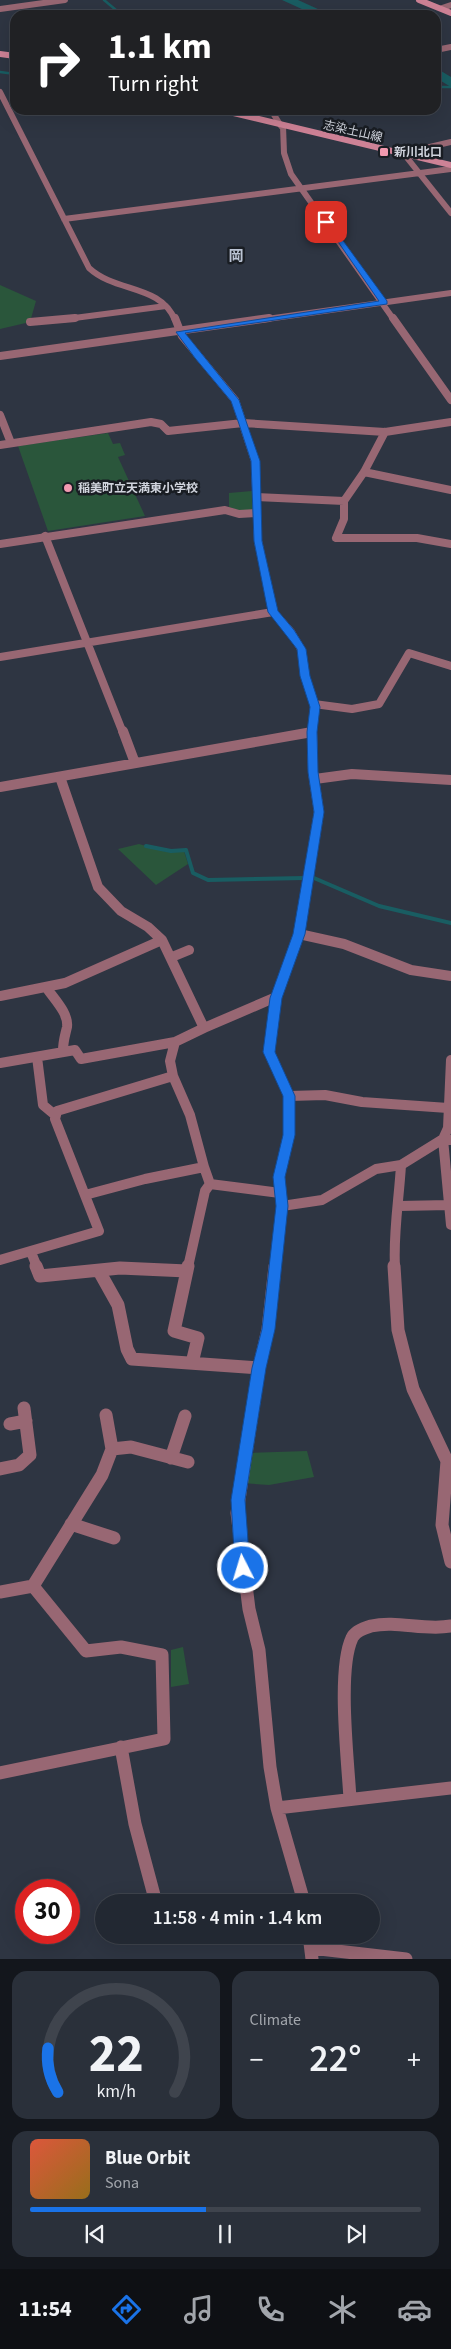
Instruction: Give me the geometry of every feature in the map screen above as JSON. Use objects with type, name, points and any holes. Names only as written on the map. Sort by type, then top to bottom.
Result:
[{"type":"main road","points":[[419,0],[451,13]]},
{"type":"main road","name":"志染土山線","points":[[240,115],[451,165]]},
{"type":"street","points":[[0,9],[65,0]]},
{"type":"street","points":[[442,8],[451,5]]},
{"type":"street","points":[[0,92],[10,112]]},
{"type":"street","points":[[12,115],[89,268],[100,278],[158,297],[172,312],[180,332],[198,357],[234,400],[255,461],[258,541],[273,612],[291,632],[302,649],[305,676],[314,704],[312,732],[319,812],[299,934],[276,998],[269,1052],[289,1096],[289,1135],[279,1177],[281,1200],[268,1329],[259,1368],[237,1513],[249,1609],[258,1650],[270,1767],[277,1808],[302,1894]]},
{"type":"street","points":[[274,115],[282,126],[284,158],[289,175],[302,189],[384,302],[451,400]]},
{"type":"street","points":[[451,142],[402,154],[451,213]]},
{"type":"street","points":[[64,218],[451,169]]},
{"type":"street","points":[[0,356],[451,293]]},
{"type":"street","points":[[30,322],[81,318],[166,306]]},
{"type":"street","points":[[0,415],[11,443]]},
{"type":"street","points":[[0,445],[151,422],[161,424],[168,431],[243,424],[385,432],[451,422]]},
{"type":"street","points":[[385,432],[364,472],[344,501],[344,519],[336,538],[418,538],[451,544]]},
{"type":"street","points":[[364,472],[451,490]]},
{"type":"street","points":[[256,498],[344,501]]},
{"type":"street","points":[[0,544],[226,510],[238,514],[256,514]]},
{"type":"street","points":[[45,536],[134,763]]},
{"type":"street","points":[[0,658],[273,612]]},
{"type":"street","points":[[314,704],[352,709],[379,704],[408,652],[451,666]]},
{"type":"street","points":[[0,787],[312,732]]},
{"type":"street","points":[[315,779],[352,774],[451,780]]},
{"type":"street","points":[[60,777],[98,887],[121,911],[148,928],[162,940],[172,957],[204,1028]]},
{"type":"street","points":[[299,934],[344,944],[410,970],[451,976]]},
{"type":"street","points":[[0,996],[65,983],[162,940]]},
{"type":"street","points":[[172,957],[189,950]]},
{"type":"street","points":[[46,987],[65,1014],[67,1026],[63,1035],[63,1051]]},
{"type":"street","points":[[0,1063],[75,1050],[81,1059],[175,1042],[276,998]]},
{"type":"street","points":[[175,1042],[170,1061],[173,1076],[190,1116],[210,1184]]},
{"type":"street","points":[[36,1057],[43,1105],[55,1115]]},
{"type":"street","points":[[451,1060],[447,1139],[451,1225]]},
{"type":"street","points":[[0,1260],[100,1231],[55,1119],[57,1110],[173,1076]]},
{"type":"street","points":[[289,1096],[325,1095],[362,1102],[448,1108]]},
{"type":"street","points":[[210,1184],[281,1200],[322,1200],[376,1169],[401,1165],[447,1139]]},
{"type":"street","points":[[401,1165],[399,1206],[393,1239],[398,1330],[413,1389],[447,1461],[442,1525],[451,1562]]},
{"type":"street","points":[[85,1195],[145,1179],[204,1167]]},
{"type":"street","points":[[192,1363],[198,1338],[174,1331],[205,1191],[210,1184]]},
{"type":"street","points":[[399,1206],[449,1205]]},
{"type":"street","points":[[31,1252],[40,1276],[120,1268],[187,1271]]},
{"type":"street","points":[[99,1271],[110,1288],[122,1318],[127,1352],[132,1359],[259,1368]]},
{"type":"street","points":[[0,1469],[19,1465],[30,1454],[24,1408]]},
{"type":"street","points":[[0,1592],[33,1586],[102,1475],[112,1449],[106,1415]]},
{"type":"street","points":[[171,1458],[185,1416]]},
{"type":"street","points":[[10,1424],[26,1421]]},
{"type":"street","points":[[112,1449],[131,1447],[188,1462]]},
{"type":"street","points":[[71,1524],[114,1538]]},
{"type":"street","points":[[0,1773],[164,1738],[162,1655],[121,1647],[86,1651],[33,1586]]},
{"type":"street","points":[[350,1799],[346,1668],[352,1637],[361,1629],[393,1623],[420,1628],[442,1629],[451,1626]]},
{"type":"street","points":[[121,1748],[135,1824],[154,1894]]},
{"type":"street","points":[[277,1808],[451,1788]]},
{"type":"street","points":[[310,1947],[406,1959]]},
{"type":"green space","points":[[0,285],[36,301],[30,322],[0,329]]},
{"type":"green space","name":"稲美町立天満東小学校","points":[[108,433],[113,444],[120,443],[125,455],[118,457],[145,516],[48,531],[18,446]]},
{"type":"green space","points":[[252,491],[254,511],[244,512],[229,507],[229,493]]},
{"type":"green space","points":[[139,844],[167,852],[184,851],[188,864],[156,885],[118,849]]},
{"type":"green space","points":[[307,1451],[314,1477],[269,1485],[242,1483],[249,1453]]},
{"type":"green space","points":[[183,1647],[189,1684],[171,1687],[171,1650]]},
{"type":"waterway","points":[[104,0],[116,10]]},
{"type":"waterway","points":[[288,0],[313,10]]},
{"type":"waterway","points":[[0,72],[10,73]]},
{"type":"waterway","points":[[441,76],[451,83]]},
{"type":"waterway","points":[[441,87],[451,87]]},
{"type":"waterway","points":[[146,846],[171,851],[186,850],[193,873],[208,880],[304,878]]},
{"type":"waterway","points":[[314,878],[379,906],[451,923]]},
{"type":"place","name":"新川北口","points":[[384,152]]},
{"type":"place","name":"稲美町立天満東小学校","points":[[68,488]]},
{"type":"district","name":"岡","points":[[236,256]]},
{"type":"route","points":[[243,1568],[237,1513],[238,1500],[259,1368],[268,1329],[282,1206],[279,1177],[289,1135],[289,1096],[269,1052],[276,998],[299,934],[319,812],[313,772],[312,732],[315,707],[305,676],[302,649],[291,632],[273,612],[258,541],[254,476],[255,461],[243,424],[234,400],[180,332],[384,302],[326,222]]}]
